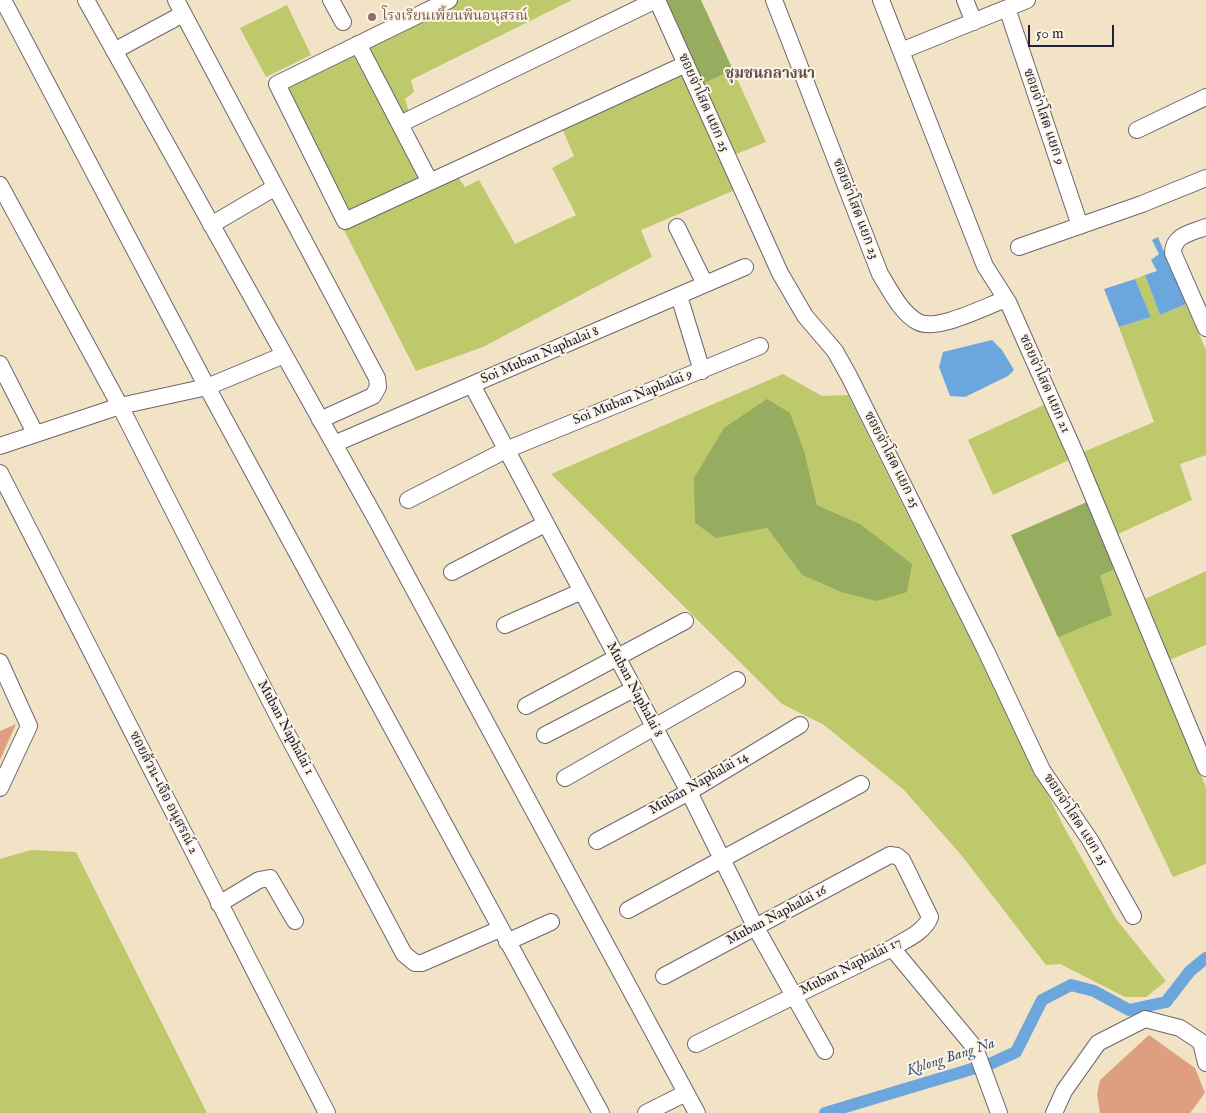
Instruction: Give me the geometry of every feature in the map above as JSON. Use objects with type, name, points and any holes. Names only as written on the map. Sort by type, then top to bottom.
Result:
[{"type":"street","points":[[4,0],[207,387],[601,1113]]},
{"type":"street","points":[[86,0],[334,444],[697,1113]]},
{"type":"street","points":[[331,0],[343,22]]},
{"type":"street","points":[[449,0],[277,84],[345,221],[686,64]]},
{"type":"street","points":[[400,124],[656,0]]},
{"type":"street","name":"ซอยจ่าโสด แยก 25","points":[[656,0],[780,273],[805,316],[835,352],[849,376],[986,651],[1042,770],[1090,840],[1133,916]]},
{"type":"street","name":"ซอยจ่าโสด แยก 23","points":[[774,0],[880,274],[894,296],[911,317],[920,323],[937,325],[1006,299]]},
{"type":"street","name":"ซอยจ่าโสด แยก 21","points":[[881,0],[985,266],[1006,299],[1075,453],[1200,737],[1206,768]]},
{"type":"street","points":[[965,0],[974,22]]},
{"type":"street","points":[[901,51],[1027,0]]},
{"type":"street","points":[[114,50],[180,7],[274,188],[377,378],[378,387],[373,396],[320,420]]},
{"type":"street","name":"ซอยจ่าโสด แยก 9","points":[[1007,8],[1080,226]]},
{"type":"street","points":[[358,44],[430,182]]},
{"type":"street","points":[[1137,130],[1206,97]]},
{"type":"street","points":[[1019,247],[1142,204],[1206,178]]},
{"type":"street","name":"Muban Naphalai 1","points":[[0,186],[120,406],[286,732],[404,954],[414,963],[422,962],[503,935],[550,922]]},
{"type":"street","points":[[210,225],[274,188]]},
{"type":"street","points":[[677,227],[705,284]]},
{"type":"street","points":[[1206,227],[1178,238],[1173,244],[1173,253],[1206,328]]},
{"type":"street","name":"Soi Muban Naphalai 8","points":[[334,444],[745,267]]},
{"type":"street","points":[[678,296],[702,370]]},
{"type":"street","name":"Soi Muban Naphalai 9","points":[[408,500],[506,450],[760,346]]},
{"type":"street","points":[[0,446],[120,406],[207,387],[284,355]]},
{"type":"street","points":[[0,364],[36,434]]},
{"type":"street","name":"Muban Naphalai 8","points":[[472,385],[580,592],[617,656],[689,792],[756,928],[825,1051]]},
{"type":"street","name":"ซอยล้วน-เจือ อนุสรณ์ 2","points":[[0,473],[327,1113]]},
{"type":"street","points":[[452,572],[545,524]]},
{"type":"street","points":[[505,625],[580,592]]},
{"type":"street","points":[[526,706],[685,621]]},
{"type":"street","points":[[0,662],[29,726],[0,788]]},
{"type":"street","points":[[565,778],[737,680]]},
{"type":"street","points":[[545,735],[634,689]]},
{"type":"street","name":"Muban Naphalai 14","points":[[596,841],[689,792],[800,725]]},
{"type":"street","points":[[628,910],[861,784]]},
{"type":"street","name":"Muban Naphalai 16","points":[[664,976],[890,855]]},
{"type":"street","name":"Muban Naphalai 17","points":[[696,1044],[892,948],[922,930],[928,924],[930,917],[902,860],[897,856],[890,855]]},
{"type":"street","points":[[219,904],[259,880],[270,878],[295,921]]},
{"type":"street","points":[[892,948],[975,1048],[999,1113]]},
{"type":"street","points":[[1054,1113],[1064,1091],[1098,1043],[1145,1019],[1180,1028],[1201,1042],[1206,1063]]},
{"type":"street","points":[[646,1113],[686,1093]]},
{"type":"green space","points":[[459,0],[572,0],[411,80],[414,92],[405,99],[409,112],[401,118],[363,45]]},
{"type":"green space","points":[[662,0],[701,0],[733,70],[700,85]]},
{"type":"green space","points":[[287,5],[311,55],[266,77],[240,28]]},
{"type":"green space","points":[[352,53],[422,181],[347,216],[283,85]]},
{"type":"green space","points":[[733,70],[766,142],[734,155],[700,85]]},
{"type":"green space","points":[[681,74],[735,190],[641,230],[652,257],[483,347],[416,371],[344,230],[457,176],[465,187],[479,180],[515,244],[576,215],[552,168],[574,156],[562,128]]},
{"type":"green space","points":[[1145,275],[1160,315],[1186,304],[1206,350],[1206,455],[1180,464],[1192,500],[1118,534],[1081,453],[1154,422],[1119,327],[1151,317],[1135,279]]},
{"type":"green space","points":[[783,374],[822,396],[848,395],[1065,829],[1116,919],[1166,981],[1146,997],[1125,997],[1060,964],[1046,965],[962,856],[904,790],[824,725],[782,704],[551,474]],"holes":[[[805,454],[817,505],[860,524],[841,592],[802,575],[767,528],[716,537],[695,523]]]},
{"type":"green space","points":[[767,399],[790,413],[805,454],[817,505],[860,524],[912,564],[907,592],[877,601],[841,592],[802,575],[767,528],[716,538],[695,523],[694,478],[724,428]]},
{"type":"green space","points":[[1046,404],[1071,459],[993,495],[968,440]]},
{"type":"green space","points":[[1087,502],[1117,568],[1100,576],[1112,615],[1058,637],[1011,535]]},
{"type":"green space","points":[[1117,568],[1206,787],[1206,864],[1173,877],[1056,633],[1100,576]]},
{"type":"green space","points":[[1206,571],[1206,645],[1169,660],[1143,600]]},
{"type":"green space","points":[[31,850],[76,852],[207,1113],[0,1113],[0,859]]},
{"type":"water","points":[[1158,237],[1186,304],[1160,315],[1145,275],[1157,271],[1151,260],[1159,254],[1152,240]]},
{"type":"water","points":[[1135,279],[1151,317],[1119,327],[1104,289]]},
{"type":"water","points":[[992,340],[1002,350],[1014,370],[1008,376],[965,397],[950,396],[939,367],[943,352]]},
{"type":"building","points":[[16,724],[0,760],[0,731]]},
{"type":"building","points":[[1149,1035],[1195,1068],[1205,1093],[1190,1113],[1100,1113],[1097,1094],[1100,1080]]},
{"type":"waterway","name":"Khlong Bang Na","points":[[825,1113],[992,1063],[1016,1052],[1042,1000],[1071,985],[1094,991],[1129,1010],[1166,1002],[1190,971],[1206,958]]},
{"type":"place","name":"โรงเรียนเพี้ยนพินอนุสรณ์","points":[[372,17]]},
{"type":"district","name":"ชุมชนกลางนา","points":[[770,75]]}]
